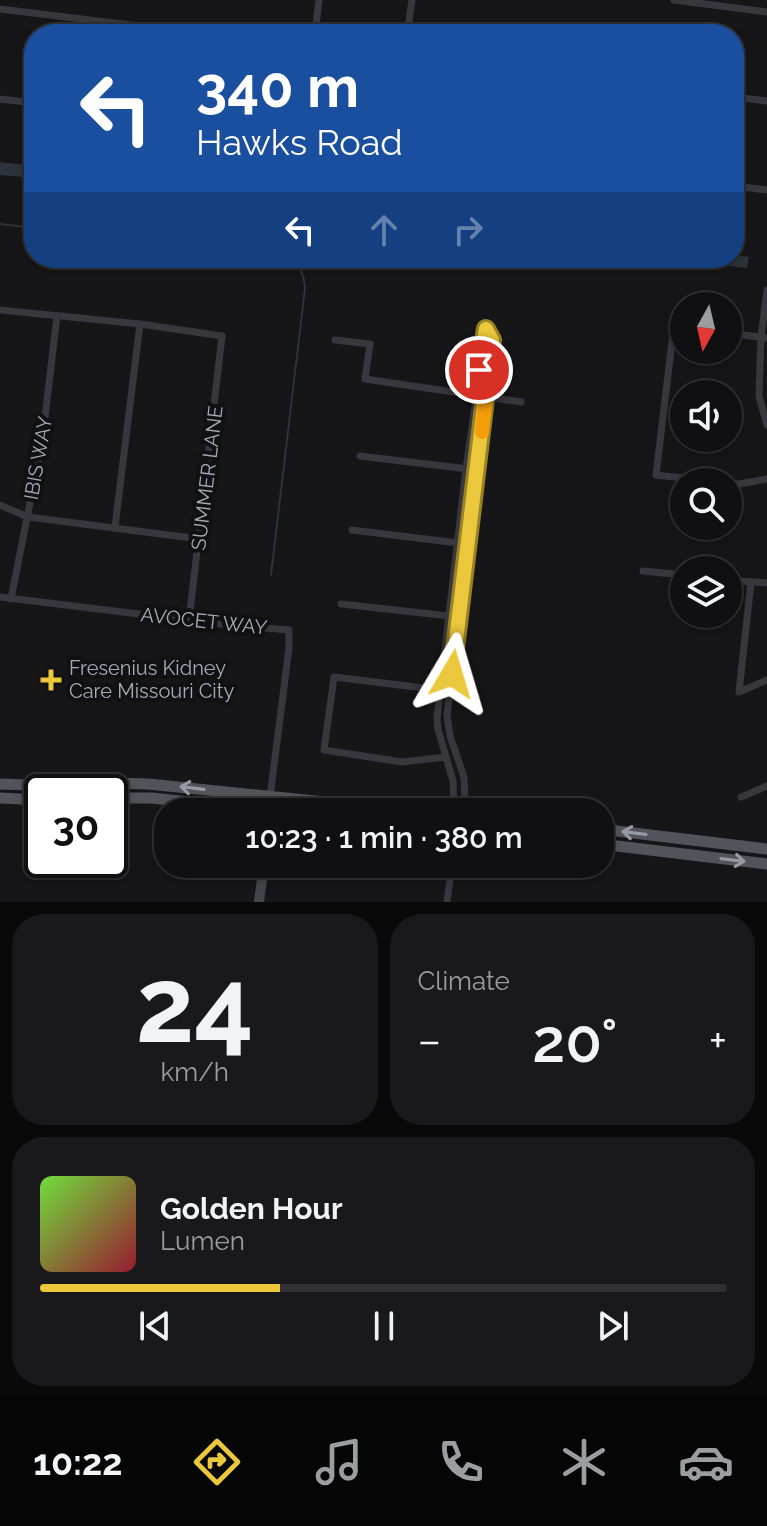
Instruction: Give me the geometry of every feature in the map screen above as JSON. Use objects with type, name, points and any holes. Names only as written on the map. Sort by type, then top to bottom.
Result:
[{"type":"main road","points":[[0,784],[24,785]]},
{"type":"main road","points":[[128,784],[283,798]]},
{"type":"main road","points":[[0,798],[24,799]]},
{"type":"main road","points":[[128,798],[154,798]]},
{"type":"main road","points":[[614,830],[767,849]]},
{"type":"main road","points":[[665,851],[666,836]]},
{"type":"main road","points":[[614,846],[767,864]]},
{"type":"street","points":[[316,24],[319,0]]},
{"type":"street","points":[[408,24],[412,0]]},
{"type":"street","points":[[674,0],[767,12]]},
{"type":"street","points":[[0,9],[122,24]]},
{"type":"street","points":[[744,98],[767,101]]},
{"type":"street","points":[[0,99],[24,102]]},
{"type":"street","points":[[744,187],[767,190]]},
{"type":"street","points":[[767,290],[759,396],[767,425]]},
{"type":"street","points":[[0,310],[140,324],[115,527]]},
{"type":"street","name":"IBIS WAY","points":[[11,599],[42,442],[57,316]]},
{"type":"street","name":"SUMMER LANE","points":[[140,324],[222,336],[189,620]]},
{"type":"street","points":[[454,798],[453,781],[438,729],[439,690],[486,329],[492,340],[448,725],[465,785],[465,798]]},
{"type":"street","points":[[742,335],[764,338]]},
{"type":"street","points":[[335,340],[370,344],[365,379],[521,402]]},
{"type":"street","points":[[670,358],[656,475],[670,477]]},
{"type":"street","points":[[360,456],[478,470]]},
{"type":"street","points":[[742,483],[767,479]]},
{"type":"street","points":[[0,505],[28,517],[200,539]]},
{"type":"street","points":[[352,530],[469,544]]},
{"type":"street","points":[[643,571],[670,574]]},
{"type":"street","points":[[742,581],[767,583]]},
{"type":"street","points":[[751,582],[739,692],[767,680]]},
{"type":"street","name":"AVOCET WAY","points":[[0,597],[289,630],[270,797]]},
{"type":"street","points":[[341,604],[460,617]]},
{"type":"street","points":[[446,757],[402,762],[324,750],[334,677],[450,692]]},
{"type":"street","points":[[741,797],[767,786]]},
{"type":"street","points":[[259,902],[262,878]]},
{"type":"street","points":[[447,902],[450,878]]},
{"type":"shaded area","points":[[0,162],[24,165],[24,177],[0,175]]},
{"type":"shaded area","points":[[744,256],[749,257],[747,268],[744,268]]},
{"type":"waterway","points":[[0,224],[24,227]]},
{"type":"waterway","points":[[271,575],[305,288],[299,268]]},
{"type":"slow traffic","points":[[482,432],[491,354]]},
{"type":"place","name":"Fresenius Kidney Care Missouri City","points":[[51,680]]},
{"type":"route","points":[[452,674],[492,340],[486,329],[479,370]]}]
